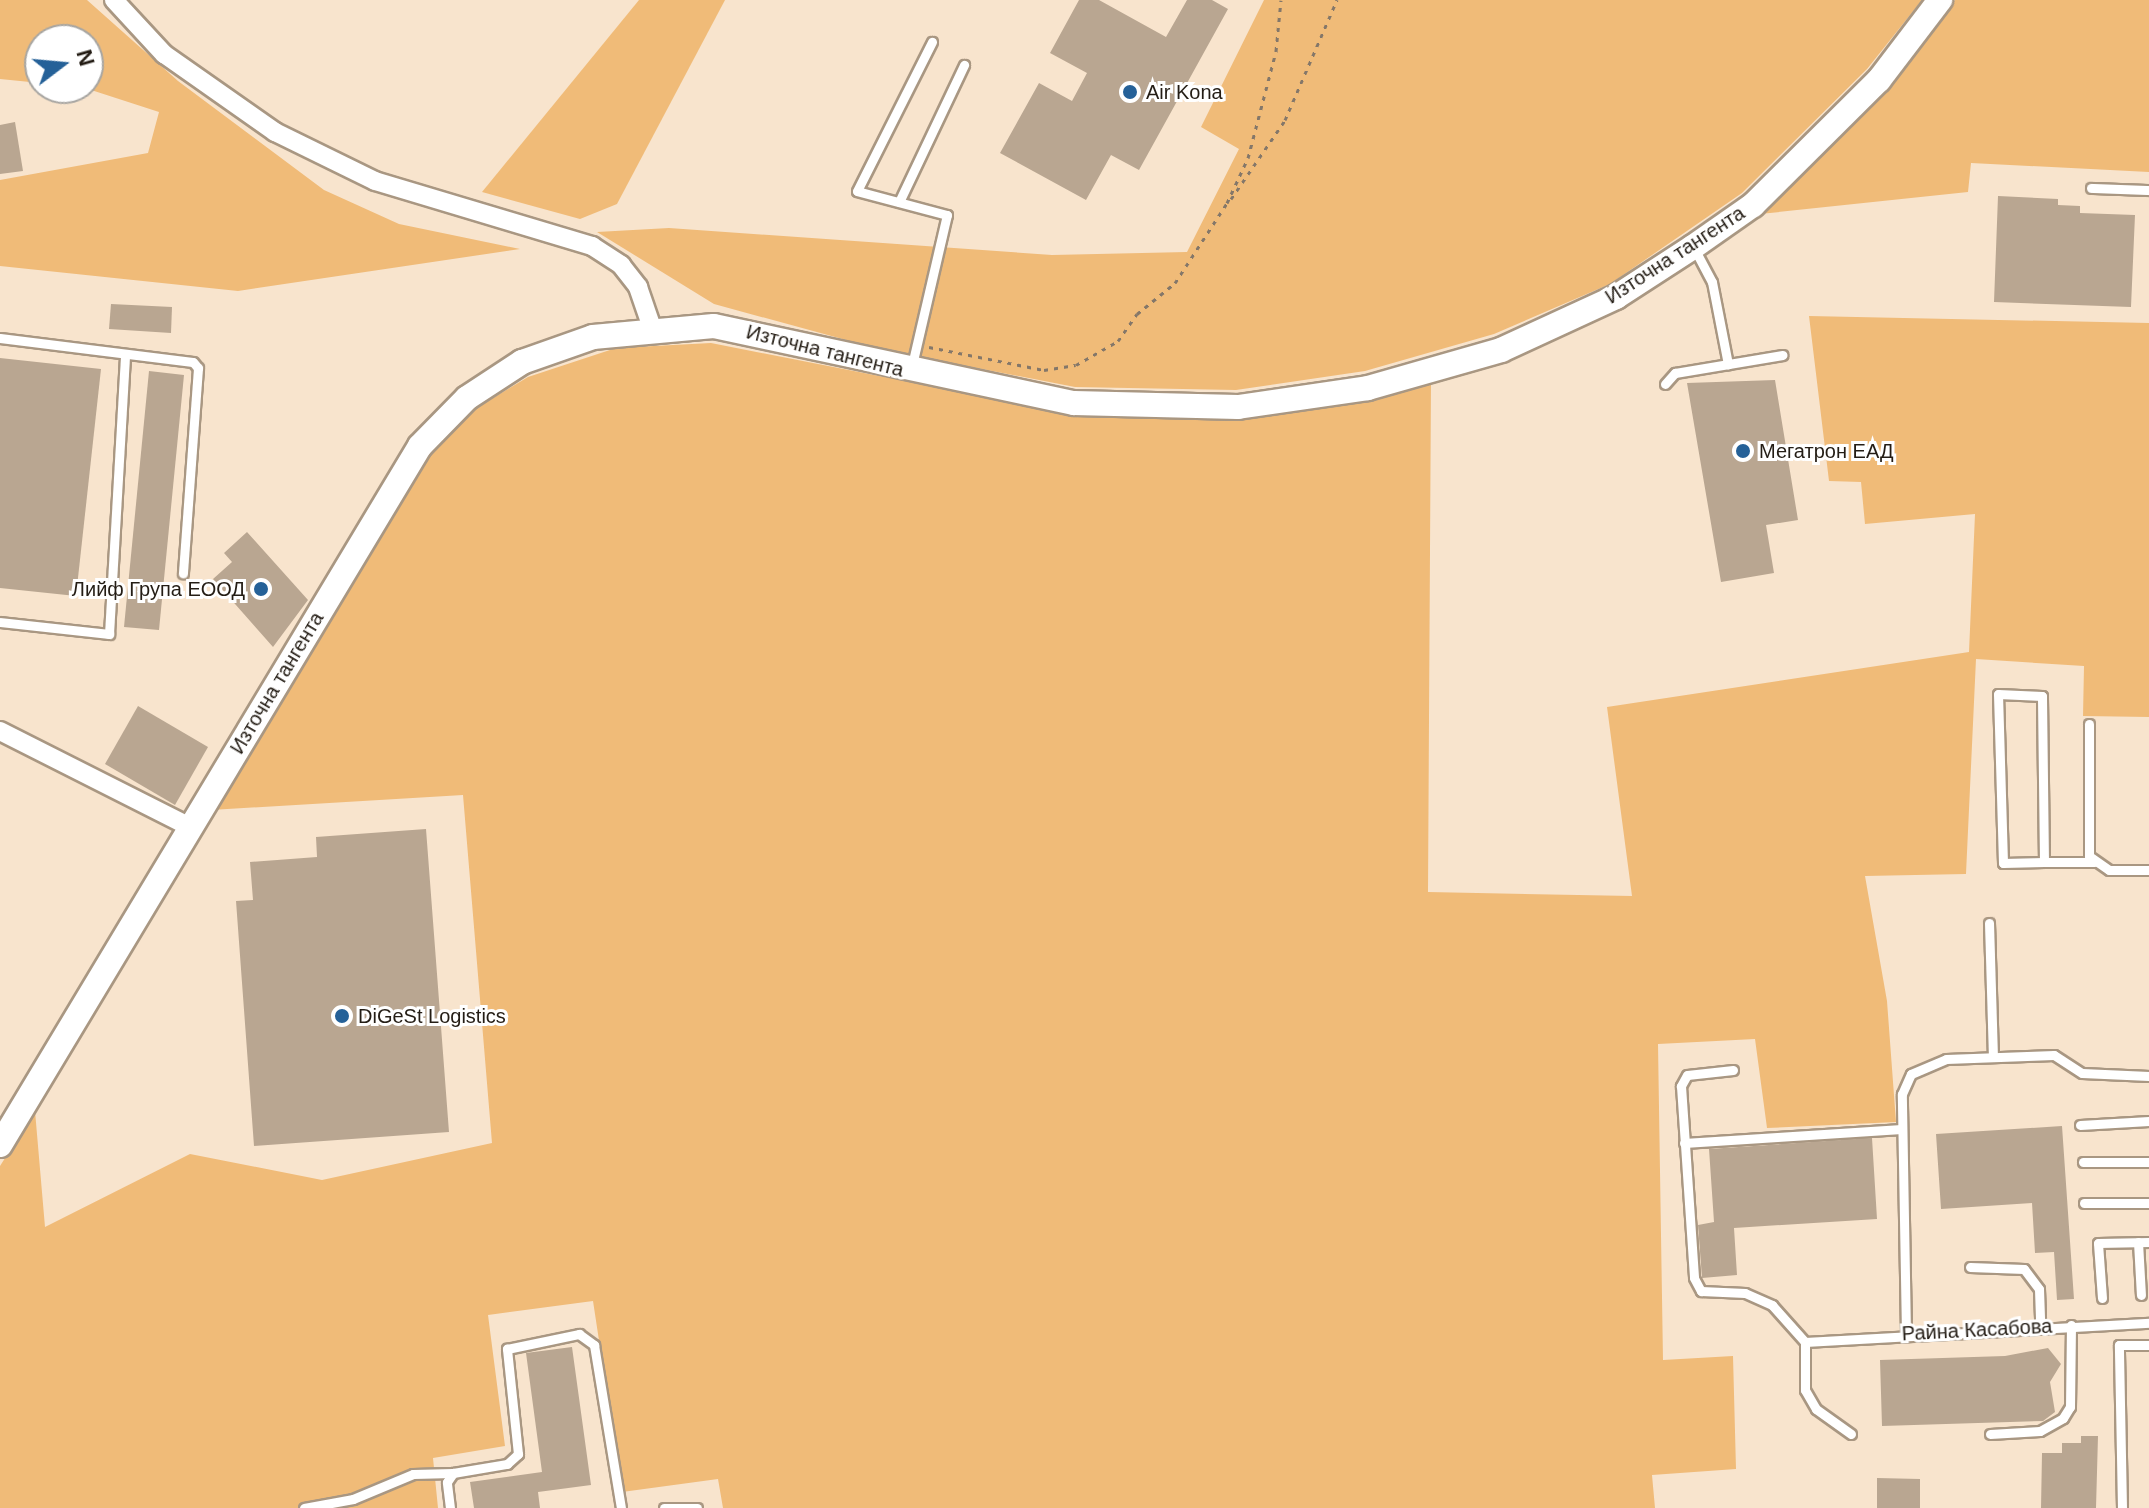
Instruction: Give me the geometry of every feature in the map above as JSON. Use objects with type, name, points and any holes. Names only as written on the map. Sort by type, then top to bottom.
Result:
[{"type":"street","points":[[114,0],[164,54],[275,132],[375,181],[592,246],[621,265],[638,287],[652,328]]},
{"type":"street","name":"Източна тангента","points":[[0,1145],[420,446],[467,398],[522,362],[593,337],[652,328],[714,326],[795,340],[911,372],[1074,403],[1238,407],[1368,388],[1501,350],[1616,297],[1693,247],[1753,205],[1869,91],[1940,0]]},
{"type":"street","points":[[0,731],[190,827]]},
{"type":"lane","points":[[911,372],[947,215],[857,191],[932,42]]},
{"type":"lane","points":[[899,202],[964,65]]},
{"type":"lane","points":[[2091,188],[2149,190]]},
{"type":"lane","points":[[1693,247],[1712,282],[1728,364]]},
{"type":"lane","points":[[0,338],[193,362],[198,368],[183,573]]},
{"type":"lane","points":[[0,622],[109,634],[125,354]]},
{"type":"lane","points":[[1665,384],[1675,373],[1782,355]]},
{"type":"lane","points":[[2044,862],[2042,696],[1998,694],[2003,863],[2094,862],[2109,870],[2149,870]]},
{"type":"lane","points":[[2089,724],[2086,846],[2094,862]]},
{"type":"lane","points":[[1989,923],[1993,1057]]},
{"type":"lane","points":[[1906,1334],[1902,1094],[1911,1074],[1946,1059],[2054,1055],[2082,1073],[2149,1076]]},
{"type":"lane","points":[[1733,1070],[1687,1075],[1681,1086],[1694,1278],[1701,1291],[1745,1293],[1772,1305],[1805,1342],[1805,1390],[1816,1409],[1851,1434]]},
{"type":"lane","points":[[2080,1125],[2149,1121]]},
{"type":"lane","points":[[1684,1143],[1902,1129]]},
{"type":"lane","points":[[2083,1162],[2149,1162]]},
{"type":"lane","points":[[2084,1203],[2149,1203]]},
{"type":"lane","points":[[2085,1243],[2144,1242],[2141,1295]]},
{"type":"lane","points":[[2098,1243],[2102,1298]]},
{"type":"lane","points":[[1970,1267],[2024,1269],[2039,1289],[2040,1326]]},
{"type":"lane","name":"Райна Касабова","points":[[1805,1342],[2040,1326],[2149,1323]]},
{"type":"lane","points":[[1990,1434],[2040,1431],[2063,1418],[2070,1407],[2071,1325]]},
{"type":"lane","points":[[304,1508],[353,1499],[413,1474],[453,1473],[507,1464],[518,1454],[507,1349],[584,1334],[594,1345],[621,1508]]},
{"type":"lane","points":[[2122,1508],[2119,1345],[2149,1345]]},
{"type":"lane","points":[[450,1508],[447,1482],[453,1473]]},
{"type":"lane","points":[[664,1508],[697,1508]]},
{"type":"path","points":[[1224,208],[1248,158],[1276,51],[1281,0]]},
{"type":"path","points":[[916,347],[1044,370],[1098,357],[1118,341],[1137,314],[1175,283],[1224,208],[1257,167],[1285,120],[1337,0]]},
{"type":"shaded area","points":[[0,0],[87,0],[178,81],[324,190],[399,224],[520,249],[238,291],[0,266],[0,180],[148,153],[159,112],[104,94],[104,24],[24,24],[24,81],[0,79]]},
{"type":"shaded area","points":[[639,0],[725,0],[617,204],[580,219],[482,192]]},
{"type":"shaded area","points":[[1264,0],[1922,0],[1867,69],[1742,193],[1610,284],[1494,334],[1365,371],[1236,390],[1075,387],[879,349],[714,304],[597,232],[669,228],[1052,255],[1187,252],[1239,149],[1201,127]]},
{"type":"shaded area","points":[[1955,0],[2149,0],[2149,172],[1971,163],[1968,192],[1760,214],[1889,89]]},
{"type":"shaded area","points":[[1809,316],[2149,323],[2149,717],[2083,716],[2084,666],[1976,659],[1966,874],[1865,876],[1887,1001],[1896,1122],[1767,1128],[1755,1039],[1658,1044],[1663,1360],[1733,1356],[1736,1469],[1652,1475],[1655,1508],[723,1508],[718,1479],[622,1492],[593,1301],[488,1315],[505,1446],[433,1458],[438,1508],[0,1508],[0,1166],[35,1111],[45,1227],[190,1154],[322,1180],[492,1143],[463,795],[211,810],[430,455],[475,409],[528,377],[616,348],[711,343],[1073,414],[1431,381],[1428,892],[1632,896],[1607,707],[1969,652],[1975,514],[1865,524],[1861,482],[1829,481]]},
{"type":"building","name":"Air Kona","points":[[1079,0],[1099,0],[1166,37],[1187,0],[1212,0],[1228,9],[1139,170],[1111,155],[1086,200],[1000,153],[1039,83],[1072,101],[1087,73],[1050,53]]},
{"type":"building","points":[[15,122],[23,171],[0,174],[0,125]]},
{"type":"building","points":[[1998,196],[2058,199],[2058,205],[2080,206],[2080,213],[2135,215],[2131,307],[1994,302]]},
{"type":"building","points":[[111,304],[172,307],[171,333],[109,329]]},
{"type":"building","points":[[0,358],[101,369],[76,596],[0,588]]},
{"type":"building","points":[[149,371],[184,375],[159,630],[124,627]]},
{"type":"building","name":"Мегатрон ЕАД","points":[[1775,380],[1798,520],[1766,525],[1774,573],[1721,582],[1687,383]]},
{"type":"building","name":"Лийф Група ЕООД","points":[[247,532],[308,600],[273,647],[213,579],[232,562],[224,553]]},
{"type":"building","points":[[138,706],[208,747],[175,805],[105,764]]},
{"type":"building","name":"DiGeSt Logistics","points":[[426,829],[449,1132],[254,1146],[236,901],[253,900],[250,862],[317,857],[316,837]]},
{"type":"building","points":[[2062,1126],[2074,1299],[2057,1300],[2054,1252],[2035,1253],[2032,1203],[1941,1209],[1936,1134]]},
{"type":"building","points":[[1872,1138],[1877,1219],[1734,1228],[1737,1275],[1702,1278],[1698,1225],[1714,1222],[1709,1149]]},
{"type":"building","points":[[572,1347],[591,1485],[538,1492],[540,1508],[474,1508],[470,1482],[542,1472],[526,1353]]},
{"type":"building","points":[[2048,1348],[2061,1364],[2050,1382],[2055,1412],[2043,1421],[1882,1426],[1880,1360],[2005,1356]]},
{"type":"building","points":[[2081,1436],[2098,1436],[2096,1508],[2041,1508],[2042,1453],[2062,1453],[2062,1443],[2081,1443]]},
{"type":"building","points":[[1877,1478],[1920,1479],[1920,1508],[1877,1508]]},
{"type":"place","name":"Air Kona","points":[[1130,92]]},
{"type":"place","name":"Мегатрон ЕАД","points":[[1743,451]]},
{"type":"place","name":"Лийф Група ЕООД","points":[[261,589]]},
{"type":"place","name":"DiGeSt Logistics","points":[[342,1016]]}]
